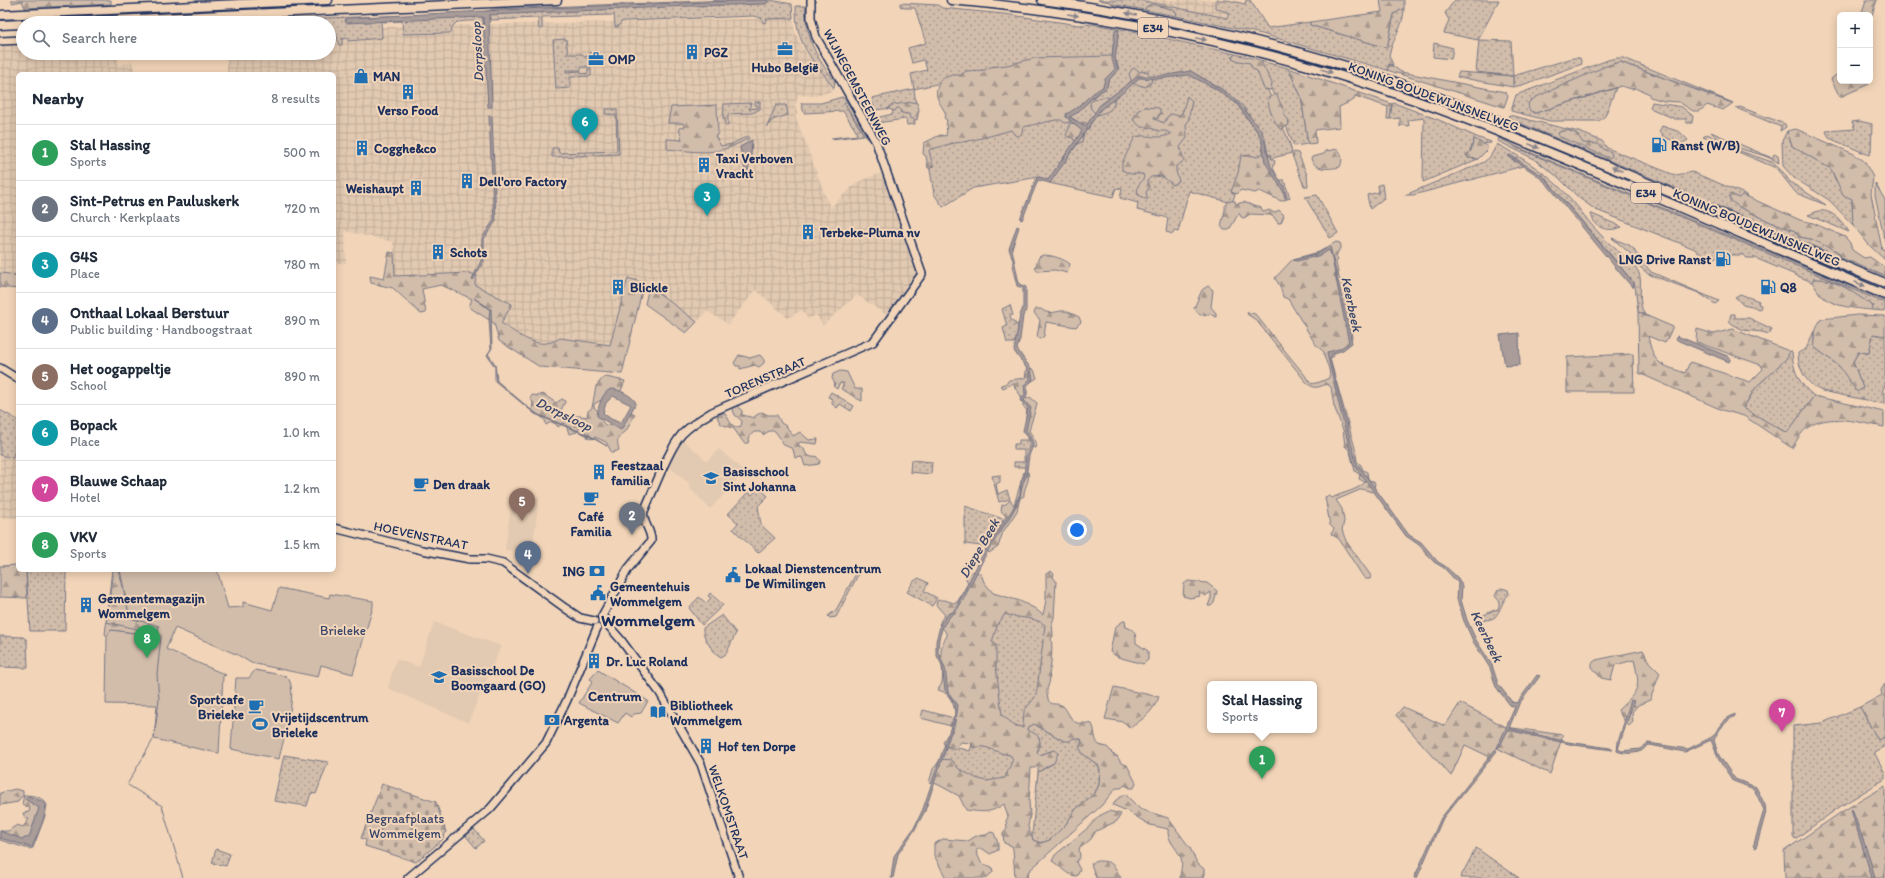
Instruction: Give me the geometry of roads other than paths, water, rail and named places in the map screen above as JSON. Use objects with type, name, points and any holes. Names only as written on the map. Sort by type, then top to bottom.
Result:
[{"type":"highway","points":[[0,15],[328,0]]},
{"type":"highway","points":[[203,16],[557,0]]},
{"type":"highway","name":"KONING BOUDEWIJNSNELWEG","points":[[951,0],[1072,14],[1148,27],[1225,44],[1317,68],[1406,97],[1513,137],[1885,295]]},
{"type":"highway","name":"KONING BOUDEWIJNSNELWEG","points":[[1042,0],[1119,12],[1207,30],[1292,51],[1387,79],[1460,105],[1885,283]]},
{"type":"highway","points":[[0,25],[16,24]]},
{"type":"street","name":"WIJNEGEMSTEENWEG","points":[[811,3],[812,23],[816,37],[876,142],[922,274]]},
{"type":"street","points":[[0,41],[16,40]]},
{"type":"street","name":"TORENSTRAAT","points":[[602,616],[624,575],[651,541],[652,535],[644,522],[644,511],[675,445],[686,430],[712,412],[873,342],[922,274]]},
{"type":"street","points":[[0,368],[16,378]]},
{"type":"street","name":"HOEVENSTRAAT","points":[[336,528],[422,550],[470,558],[486,558],[503,563],[580,618],[601,625]]},
{"type":"street","name":"WELKOMSTRAAT","points":[[602,616],[606,620],[601,625],[615,634],[660,693],[701,764],[739,878]]},
{"type":"street","points":[[408,878],[487,812],[546,743],[601,625]]},
{"type":"waterway","points":[[1515,147],[1885,303]]},
{"type":"waterway","points":[[112,572],[106,622],[159,634],[161,636],[157,674],[159,700],[154,738]]},
{"type":"waterway","points":[[128,783],[153,740]]},
{"type":"waterway","points":[[128,785],[162,806],[183,878]]},
{"type":"place","name":"Hubo België","points":[[785,49]]},
{"type":"place","name":"PGZ","points":[[692,52]]},
{"type":"place","name":"OMP","points":[[596,59]]},
{"type":"place","name":"MAN","points":[[361,76]]},
{"type":"place","name":"Verso Food","points":[[408,92]]},
{"type":"place","name":"Bopack","points":[[585,141]]},
{"type":"place","name":"Ranst (W/B)","points":[[1659,145]]},
{"type":"place","name":"Cogghe&co","points":[[362,148]]},
{"type":"place","name":"Taxi Verboven Vracht","points":[[704,165]]},
{"type":"place","name":"Dell'oro Factory","points":[[467,181]]},
{"type":"place","name":"Weishaupt","points":[[416,188]]},
{"type":"place","name":"G4S","points":[[707,216]]},
{"type":"place","name":"Terbeke-Pluma nv","points":[[808,232]]},
{"type":"place","name":"Schots","points":[[438,252]]},
{"type":"place","name":"LNG Drive Ranst","points":[[1723,259]]},
{"type":"place","name":"Blickle","points":[[618,287]]},
{"type":"place","name":"Q8","points":[[1768,287]]},
{"type":"place","name":"Feestzaal familia","points":[[599,472]]},
{"type":"place","name":"Basisschool Sint Johanna","points":[[711,478]]},
{"type":"place","name":"Den draak","points":[[421,484]]},
{"type":"place","name":"Café Familia","points":[[591,498]]},
{"type":"place","name":"Het oogappeltje","points":[[522,521]]},
{"type":"place","name":"Sint-Petrus en Pauluskerk","points":[[632,535]]},
{"type":"place","name":"ING","points":[[597,571]]},
{"type":"place","name":"Onthaal Lokaal Berstuur","points":[[528,574]]},
{"type":"place","name":"Lokaal Dienstencentrum De Wimilingen","points":[[733,575]]},
{"type":"place","name":"Gemeentehuis Wommelgem","points":[[598,593]]},
{"type":"place","name":"Gemeentemagazijn Wommelgem","points":[[86,605]]},
{"type":"place","name":"VKV","points":[[147,658]]},
{"type":"place","name":"Dr. Luc Roland","points":[[594,661]]},
{"type":"place","name":"Basisschool De Boomgaard (GO)","points":[[439,677]]},
{"type":"place","name":"Sportcafe Brieleke","points":[[256,706]]},
{"type":"place","name":"Bibliotheek Wommelgem","points":[[658,712]]},
{"type":"place","name":"Argenta","points":[[552,720]]},
{"type":"place","name":"Vrijetijdscentrum Brieleke","points":[[260,724]]},
{"type":"place","name":"Blauwe Schaap","points":[[1782,732]]},
{"type":"place","name":"Hof ten Dorpe","points":[[706,746]]},
{"type":"place","name":"Stal Hassing","points":[[1262,779]]},
{"type":"district","name":"Wommelgem","points":[[648,620]]},
{"type":"district","name":"Centrum","points":[[615,696]]},
{"type":"water label","name":"Dorpsloop","points":[[477,52]]},
{"type":"water label","name":"Keerbeek","points":[[1352,304]]},
{"type":"water label","name":"Dorpsloop","points":[[564,414]]},
{"type":"water label","name":"Diepe Beek","points":[[979,548]]},
{"type":"water label","name":"Keerbeek","points":[[1487,636]]},
{"type":"park label","name":"Brieleke","points":[[343,630]]},
{"type":"park label","name":"Begraafplaats Wommelgem","points":[[405,826]]}]
